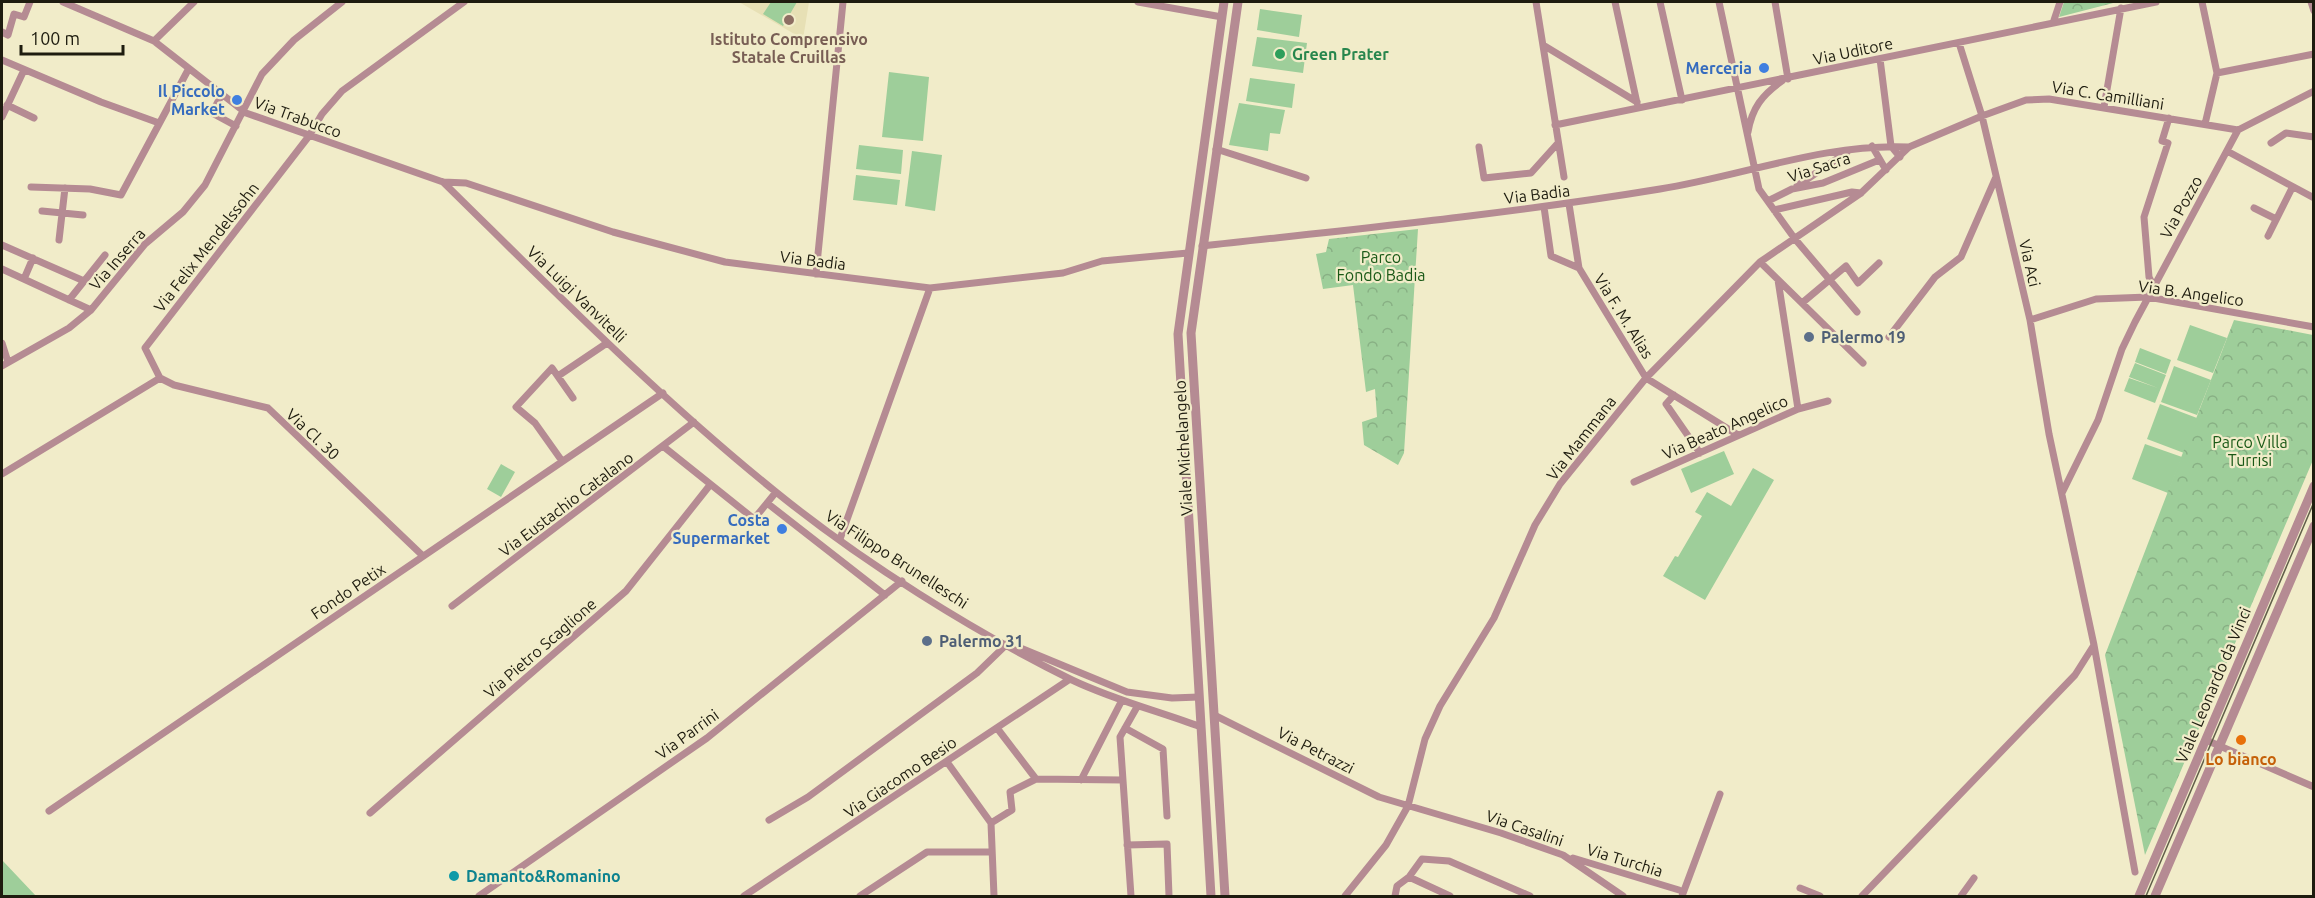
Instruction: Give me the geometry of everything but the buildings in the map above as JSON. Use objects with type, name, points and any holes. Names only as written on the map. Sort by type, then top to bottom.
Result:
[{"type":"street","points":[[2,32],[8,35],[14,14],[24,17],[30,2]]},
{"type":"street","name":"Via Trabucco","points":[[63,2],[154,40],[188,70],[241,110],[443,182]]},
{"type":"street","points":[[154,40],[194,2]]},
{"type":"street","name":"Via Inserra","points":[[5,364],[69,328],[91,310],[145,244],[183,212],[205,185],[236,126],[241,110],[262,74],[275,57],[342,2]]},
{"type":"street","points":[[309,136],[322,114],[342,91],[464,2]]},
{"type":"street","points":[[816,274],[843,2]]},
{"type":"street","points":[[1138,2],[1174,5],[1222,17]]},
{"type":"street","name":"Viale Michelangelo","points":[[1211,897],[1178,334],[1224,2]]},
{"type":"street","name":"Viale Michelangelo","points":[[1225,897],[1191,333],[1238,2]]},
{"type":"street","points":[[1536,2],[1564,177]]},
{"type":"street","points":[[1615,2],[1638,105]]},
{"type":"street","points":[[1660,2],[1682,100]]},
{"type":"street","points":[[1719,2],[1759,189],[1795,239],[1857,312]]},
{"type":"street","points":[[1747,137],[1751,114],[1765,93],[1786,79],[1776,2]]},
{"type":"street","points":[[2054,20],[2060,2]]},
{"type":"street","name":"Via Uditore","points":[[1555,125],[1638,105],[1682,100],[1959,43],[2054,20],[2156,2]]},
{"type":"street","points":[[2202,2],[2217,73],[2205,124]]},
{"type":"street","points":[[2311,2],[2313,11]]},
{"type":"street","points":[[2104,107],[2121,8]]},
{"type":"street","name":"Via Aci","points":[[1959,43],[1982,116],[2030,320],[2062,493],[2094,645],[2135,872]]},
{"type":"street","points":[[1543,45],[1638,105]]},
{"type":"street","points":[[2217,73],[2313,54]]},
{"type":"street","points":[[1880,59],[1891,146],[1900,157]]},
{"type":"street","points":[[2,60],[159,123]]},
{"type":"street","points":[[2,117],[24,70]]},
{"type":"street","points":[[31,187],[90,189],[121,195],[188,70]]},
{"type":"street","points":[[1213,79],[1226,80]]},
{"type":"street","points":[[2238,130],[2313,91]]},
{"type":"street","points":[[221,96],[212,113],[236,126]]},
{"type":"street","name":"Via C. Camilliani","points":[[1909,147],[1982,116],[2037,99],[2104,107],[2238,130]]},
{"type":"street","points":[[7,105],[34,118]]},
{"type":"street","points":[[2153,285],[2149,277],[2144,217],[2168,143],[2162,141],[2169,118]]},
{"type":"street","name":"Via Pozzo","points":[[2062,493],[2093,431],[2122,348],[2153,285],[2238,130]]},
{"type":"street","points":[[2271,143],[2286,133],[2313,137]]},
{"type":"street","name":"Via Felix Mendelssohn","points":[[160,378],[145,348],[309,136]]},
{"type":"street","points":[[1479,147],[1484,178],[1531,173],[1558,143]]},
{"type":"street","points":[[1872,146],[1886,170]]},
{"type":"street","name":"Via Badia","points":[[1202,246],[1569,204],[1695,183],[1753,167],[1872,146],[1909,147]]},
{"type":"street","name":"Via Mammana","points":[[1346,897],[1386,845],[1408,806],[1429,731],[1440,706],[1494,618],[1535,525],[1560,484],[1646,378],[1760,262],[1861,193],[1909,147]]},
{"type":"street","points":[[1216,149],[1306,178]]},
{"type":"street","points":[[1792,189],[1849,150]]},
{"type":"street","points":[[2227,151],[2313,198]]},
{"type":"street","name":"Via Sacra","points":[[1768,201],[1792,189],[1823,183],[1879,160]]},
{"type":"street","points":[[1889,337],[1935,277],[1961,257],[1996,177]]},
{"type":"street","name":"Via Badia","points":[[443,182],[466,183],[613,232],[725,262],[930,288],[1063,273],[1102,261],[1188,253]]},
{"type":"street","name":"Via Luigi Vanvitelli","points":[[443,182],[607,343],[694,422]]},
{"type":"street","points":[[59,240],[64,188]]},
{"type":"street","points":[[2268,236],[2292,188]]},
{"type":"street","points":[[1774,210],[1852,192],[1861,193]]},
{"type":"street","name":"Via F. M. Alias","points":[[1569,204],[1579,268],[1646,378]]},
{"type":"street","name":"Via F. M. Alias","points":[[1544,207],[1551,256],[1579,268]]},
{"type":"street","points":[[2254,208],[2276,219]]},
{"type":"street","points":[[42,211],[83,215]]},
{"type":"street","points":[[2,245],[84,281]]},
{"type":"street","points":[[69,300],[105,255]]},
{"type":"street","points":[[24,279],[33,258]]},
{"type":"street","points":[[1760,262],[1863,363]]},
{"type":"street","points":[[1802,303],[1846,266],[1858,283],[1879,262]]},
{"type":"street","points":[[2,269],[91,310]]},
{"type":"street","points":[[1778,280],[1798,409]]},
{"type":"street","points":[[840,539],[930,288]]},
{"type":"street","name":"Via B. Angelico","points":[[2030,320],[2096,299],[2148,297],[2313,327]]},
{"type":"street","points":[[558,376],[607,343]]},
{"type":"street","points":[[2,344],[5,364]]},
{"type":"street","points":[[562,461],[535,423],[516,407],[552,368],[573,398]]},
{"type":"street","points":[[2,474],[160,378]]},
{"type":"street","name":"Via Cl. 30","points":[[160,378],[174,385],[268,408],[423,556]]},
{"type":"street","points":[[1646,378],[1738,435]]},
{"type":"street","name":"Fondo Petix","points":[[49,811],[663,393]]},
{"type":"street","points":[[1674,395],[1666,404],[1700,453]]},
{"type":"street","name":"Via Beato Angelico","points":[[1634,482],[1798,409],[1828,401]]},
{"type":"street","name":"Via Filippo Brunelleschi","points":[[694,422],[776,492],[902,581],[1070,679],[1120,702],[1201,727]]},
{"type":"street","name":"Via Eustachio Catalano","points":[[452,606],[694,422]]},
{"type":"street","points":[[664,447],[754,519],[776,492]]},
{"type":"street","name":"Via Pietro Scaglione","points":[[370,813],[626,591],[710,485]]},
{"type":"street","name":"Viale Leonardo da Vinci","points":[[2139,897],[2313,489]]},
{"type":"street","points":[[767,503],[885,595]]},
{"type":"street","name":"Viale Leonardo da Vinci","points":[[2155,897],[2313,526]]},
{"type":"street","points":[[1190,560],[1205,559]]},
{"type":"street","name":"Via Parrini","points":[[479,897],[707,738],[902,581]]},
{"type":"street","points":[[769,820],[808,796],[977,673],[1007,644]]},
{"type":"street","name":"Via Filippo Brunelleschi","points":[[1007,644],[1127,692],[1172,698],[1199,697]]},
{"type":"street","points":[[1862,897],[2075,675],[2094,645]]},
{"type":"street","name":"Via Giacomo Besio","points":[[744,897],[1070,679]]},
{"type":"street","points":[[1081,780],[1120,702]]},
{"type":"street","points":[[1131,897],[1120,737],[1137,707]]},
{"type":"street","name":"Via Petrazzi","points":[[1215,715],[1379,797],[1408,806]]},
{"type":"street","points":[[997,728],[1035,779]]},
{"type":"street","points":[[1125,728],[1163,749],[1167,816]]},
{"type":"street","points":[[2206,740],[2313,787]]},
{"type":"street","points":[[947,762],[991,823],[994,897]]},
{"type":"street","points":[[991,823],[1012,810],[1010,792],[1035,779],[1122,780]]},
{"type":"street","points":[[1681,894],[1720,794]]},
{"type":"street","name":"Via Casalini","points":[[1408,806],[1501,833],[1563,855],[1623,897]]},
{"type":"street","points":[[1127,845],[1167,844],[1169,897]]},
{"type":"street","points":[[860,897],[927,852],[992,852]]},
{"type":"street","name":"Via Turchia","points":[[1563,855],[1681,894]]},
{"type":"street","points":[[1395,897],[1397,886],[1409,877],[1422,860],[1449,861],[1530,897]]},
{"type":"street","points":[[1409,877],[1450,897]]},
{"type":"street","points":[[1961,897],[1974,878]]},
{"type":"street","points":[[1800,888],[1820,897]]},
{"type":"shaded area","name":"Istituto Comprensivo Statale Cruillas","points":[[739,2],[809,2],[803,39]]},
{"type":"green space","points":[[771,2],[797,2],[783,26],[763,14]]},
{"type":"green space","points":[[2064,2],[2117,2],[2059,17]]},
{"type":"green space","name":"Green Prater","points":[[1260,9],[1302,15],[1299,37],[1257,30]]},
{"type":"green space","name":"Green Prater","points":[[1257,37],[1307,43],[1303,73],[1252,66]]},
{"type":"green space","points":[[889,72],[929,77],[923,141],[882,137]]},
{"type":"green space","name":"Green Prater","points":[[1250,78],[1295,84],[1292,108],[1246,101]]},
{"type":"green space","name":"Green Prater","points":[[1239,103],[1285,110],[1280,134],[1270,133],[1268,151],[1229,145]]},
{"type":"green space","points":[[859,145],[903,150],[901,174],[856,169]]},
{"type":"green space","points":[[912,151],[942,155],[935,211],[905,206]]},
{"type":"green space","points":[[856,175],[900,180],[897,205],[853,200]]},
{"type":"green space","name":"Parco Fondo Badia","points":[[1418,229],[1404,453],[1398,465],[1364,445],[1362,422],[1377,417],[1375,389],[1366,392],[1353,285],[1323,289],[1316,254],[1326,252],[1329,239]]},
{"type":"green space","name":"Parco Villa Turrisi","points":[[2234,320],[2313,335],[2313,460],[2145,855],[2105,655]]},
{"type":"green space","points":[[2190,325],[2227,338],[2213,373],[2177,360]]},
{"type":"green space","points":[[2140,348],[2171,360],[2166,374],[2135,362]]},
{"type":"green space","points":[[2135,363],[2166,375],[2155,403],[2124,391],[2129,378],[2158,388],[2129,377]]},
{"type":"green space","points":[[2174,366],[2211,380],[2197,415],[2161,402]]},
{"type":"green space","points":[[2160,404],[2197,418],[2184,453],[2147,439]]},
{"type":"green space","points":[[2145,444],[2182,457],[2168,493],[2132,479]]},
{"type":"green space","points":[[1724,451],[1734,474],[1691,493],[1681,469]]},
{"type":"green space","points":[[501,464],[515,472],[501,497],[487,489]]},
{"type":"green space","points":[[1753,468],[1774,480],[1705,600],[1663,576],[1675,556],[1678,557],[1702,516],[1695,512],[1707,492],[1731,506]]},
{"type":"green space","points":[[2,860],[36,896],[2,896]]},
{"type":"tram line","points":[[2146,896],[2314,502]]},
{"type":"place","name":"Istituto Comprensivo Statale Cruillas","points":[[789,20]]},
{"type":"place","name":"Green Prater","points":[[1280,54]]},
{"type":"place","name":"Merceria","points":[[1764,68]]},
{"type":"place","name":"Il Piccolo Market","points":[[237,100]]},
{"type":"place","name":"Palermo 19","points":[[1809,337]]},
{"type":"place","name":"Costa Supermarket","points":[[782,529]]},
{"type":"place","name":"Palermo 31","points":[[927,641]]},
{"type":"place","name":"Lo bianco","points":[[2241,740]]},
{"type":"place","name":"Damanto&Romanino","points":[[454,876]]}]
